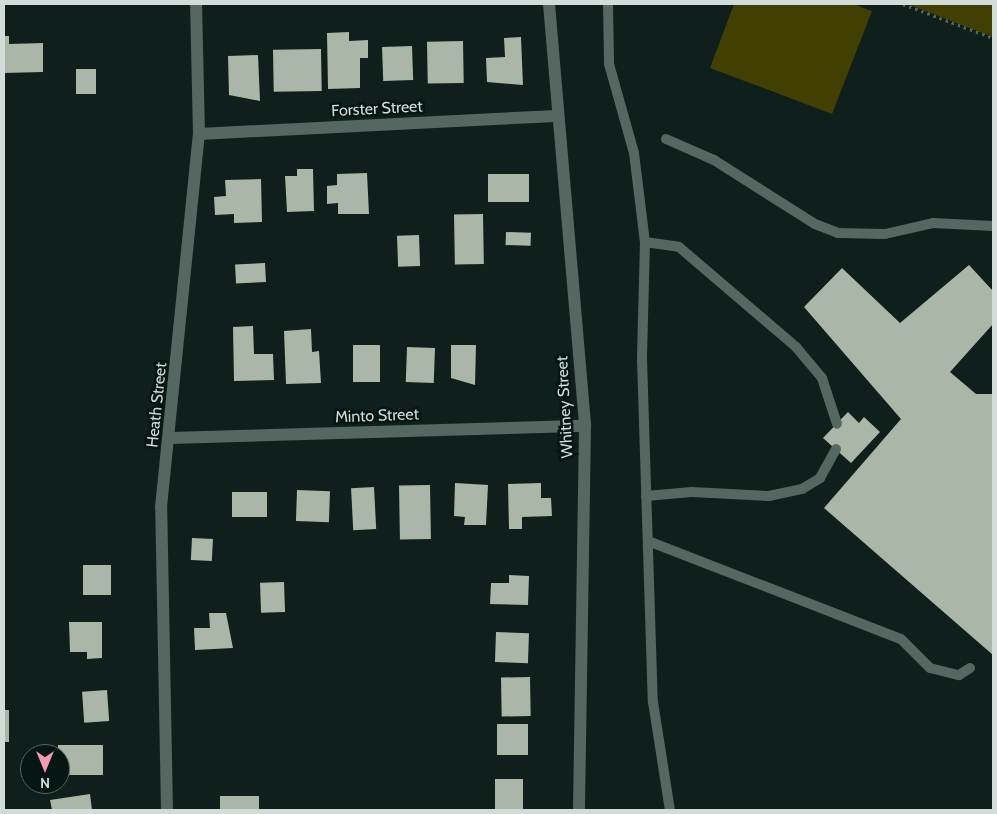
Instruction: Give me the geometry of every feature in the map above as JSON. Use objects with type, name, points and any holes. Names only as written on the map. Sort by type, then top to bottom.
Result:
[{"type":"street","name":"Heath Street","points":[[167,810],[162,507],[171,438],[199,134],[196,4]]},
{"type":"street","name":"Whitney Street","points":[[549,4],[557,116],[585,426],[579,810]]},
{"type":"street","name":"Forster Street","points":[[199,134],[557,116]]},
{"type":"street","name":"Minto Street","points":[[171,438],[585,426]]},
{"type":"lane","points":[[608,4],[609,64],[634,153],[645,242],[642,359],[653,702],[670,810]]},
{"type":"lane","points":[[666,139],[714,160],[838,233],[885,234],[933,223],[993,226]]},
{"type":"lane","points":[[645,242],[679,247],[796,347],[822,378],[836,424]]},
{"type":"lane","points":[[646,496],[692,492],[770,496],[802,489],[820,478],[836,449]]},
{"type":"lane","points":[[648,541],[901,639],[930,668],[959,675],[970,668]]},
{"type":"path","points":[[903,4],[993,38]]},
{"type":"shaded area","points":[[734,4],[853,4],[872,11],[832,114],[710,68]]},
{"type":"shaded area","points":[[907,4],[993,4],[993,37],[923,10]]},
{"type":"building","points":[[349,32],[349,41],[368,40],[368,58],[360,58],[360,88],[328,89],[327,33]]},
{"type":"building","points":[[4,36],[9,36],[9,44],[43,43],[43,72],[4,73]]},
{"type":"building","points":[[521,37],[523,85],[487,82],[486,58],[505,57],[504,38]]},
{"type":"building","points":[[463,41],[464,83],[428,84],[427,42]]},
{"type":"building","points":[[412,46],[413,80],[383,81],[382,47]]},
{"type":"building","points":[[321,49],[322,91],[274,92],[273,50]]},
{"type":"building","points":[[258,55],[260,101],[229,95],[228,56]]},
{"type":"building","points":[[76,69],[96,69],[96,94],[76,94]]},
{"type":"building","points":[[297,169],[313,169],[314,211],[287,212],[285,176],[297,176]]},
{"type":"building","points":[[367,173],[369,214],[338,214],[338,203],[327,204],[327,186],[337,185],[337,174]]},
{"type":"building","points":[[488,174],[529,174],[529,202],[488,202]]},
{"type":"building","points":[[261,179],[262,222],[234,223],[234,214],[215,215],[214,197],[226,196],[225,180]]},
{"type":"building","points":[[483,214],[484,264],[455,264],[454,215]]},
{"type":"building","points":[[506,232],[531,233],[531,246],[506,245]]},
{"type":"building","points":[[419,235],[420,266],[398,267],[397,236]]},
{"type":"building","points":[[265,263],[266,282],[236,284],[235,265]]},
{"type":"building","points":[[969,265],[993,291],[993,324],[950,372],[976,394],[993,394],[993,655],[824,508],[901,419],[804,307],[842,268],[900,323]]},
{"type":"building","points":[[253,326],[254,354],[273,354],[274,380],[234,381],[233,327]]},
{"type":"building","points":[[311,329],[312,352],[319,351],[321,383],[286,384],[284,331]]},
{"type":"building","points":[[353,345],[380,345],[380,382],[353,382]]},
{"type":"building","points":[[451,345],[476,345],[475,385],[451,378]]},
{"type":"building","points":[[407,347],[435,348],[434,383],[406,382]]},
{"type":"building","points":[[848,412],[859,423],[864,417],[880,432],[851,463],[823,438]]},
{"type":"building","points":[[455,483],[488,485],[486,525],[464,525],[465,517],[454,516]]},
{"type":"building","points":[[541,483],[541,498],[551,498],[552,516],[522,517],[522,529],[509,529],[508,484]]},
{"type":"building","points":[[430,485],[431,539],[400,540],[399,486]]},
{"type":"building","points":[[374,487],[376,529],[353,530],[351,488]]},
{"type":"building","points":[[297,490],[330,491],[329,522],[296,521]]},
{"type":"building","points":[[232,492],[267,492],[267,517],[232,517]]},
{"type":"building","points":[[192,538],[213,539],[212,561],[191,560]]},
{"type":"building","points":[[83,565],[111,565],[111,595],[83,595]]},
{"type":"building","points":[[509,575],[529,576],[528,605],[490,604],[491,583],[509,583]]},
{"type":"building","points":[[284,582],[285,612],[261,613],[260,583]]},
{"type":"building","points":[[209,613],[226,613],[233,648],[195,650],[194,628],[210,628]]},
{"type":"building","points":[[69,622],[102,622],[102,658],[87,659],[87,652],[70,652]]},
{"type":"building","points":[[496,632],[529,633],[528,663],[495,662]]},
{"type":"building","points":[[530,677],[531,716],[502,717],[501,678]]},
{"type":"building","points":[[107,690],[109,721],[84,723],[82,692]]},
{"type":"building","points":[[4,710],[9,710],[9,742],[4,742]]},
{"type":"building","points":[[497,724],[528,724],[528,755],[497,755]]},
{"type":"building","points":[[70,745],[103,745],[103,775],[70,775]]},
{"type":"building","points":[[495,779],[523,779],[523,810],[495,810]]},
{"type":"building","points":[[90,794],[92,810],[52,810],[50,800]]},
{"type":"building","points":[[220,796],[259,796],[259,810],[220,810]]}]
